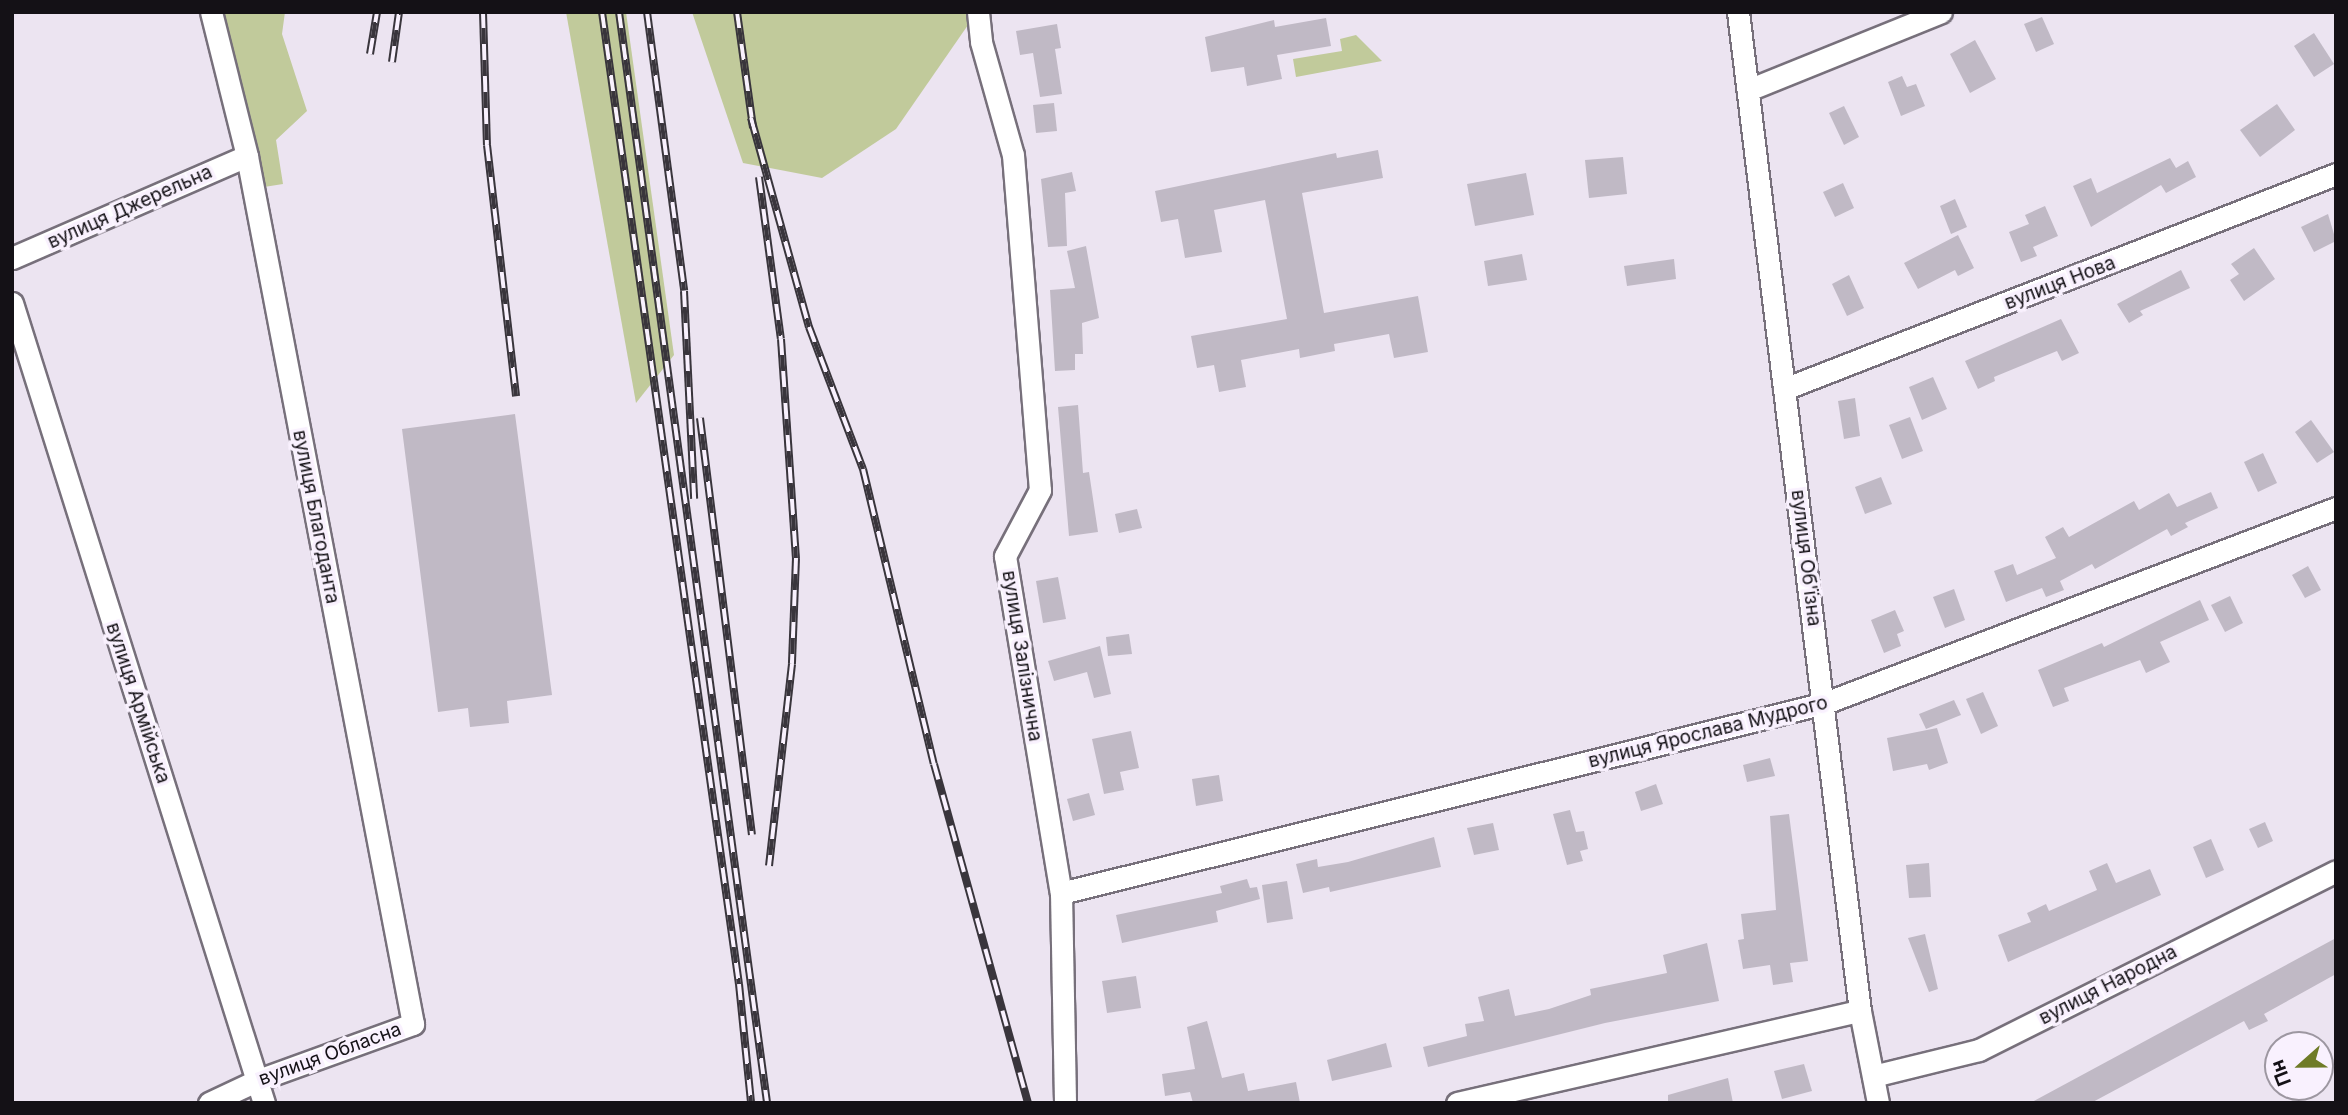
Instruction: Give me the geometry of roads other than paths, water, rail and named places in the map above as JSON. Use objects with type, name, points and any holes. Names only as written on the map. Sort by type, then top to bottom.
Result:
[{"type":"street","name":"вулиця Благоданта","points":[[211,12],[247,156],[413,1024]]},
{"type":"street","name":"вулиця Залізнична","points":[[978,12],[981,42],[1013,155],[1040,489],[1005,556],[1060,893],[1065,1103]]},
{"type":"street","name":"вулиця Об'їзна","points":[[1738,12],[1825,703],[1860,1011],[1878,1103]]},
{"type":"street","points":[[1748,90],[1941,12]]},
{"type":"street","name":"вулиця Джерельна","points":[[12,258],[247,156]]},
{"type":"street","name":"вулиця Нова","points":[[1784,389],[2336,174]]},
{"type":"street","name":"вулиця Армійська","points":[[12,303],[264,1103]]},
{"type":"street","name":"вулиця Ярослава Мудрого","points":[[1060,893],[1825,703],[2336,509]]},
{"type":"street","name":"вулиця Народна","points":[[1873,1076],[1979,1050],[2336,871]]},
{"type":"street","points":[[1457,1103],[1860,1011]]},
{"type":"street","name":"вулиця Обласна","points":[[209,1103],[258,1080],[413,1024]]},
{"type":"railway","points":[[370,54],[377,12]]},
{"type":"railway","points":[[392,62],[399,12]]},
{"type":"railway","points":[[483,12],[487,145],[516,396]]},
{"type":"railway","points":[[602,12],[739,984],[751,1103]]},
{"type":"railway","points":[[619,12],[767,1103]]},
{"type":"railway","points":[[647,12],[684,291],[694,499]]},
{"type":"railway","points":[[737,12],[753,128]]},
{"type":"railway","points":[[751,118],[809,327],[863,469],[934,764],[1028,1103]]},
{"type":"railway","points":[[759,177],[781,339],[796,558],[792,664],[769,866]]},
{"type":"railway","points":[[700,418],[752,835]]}]
